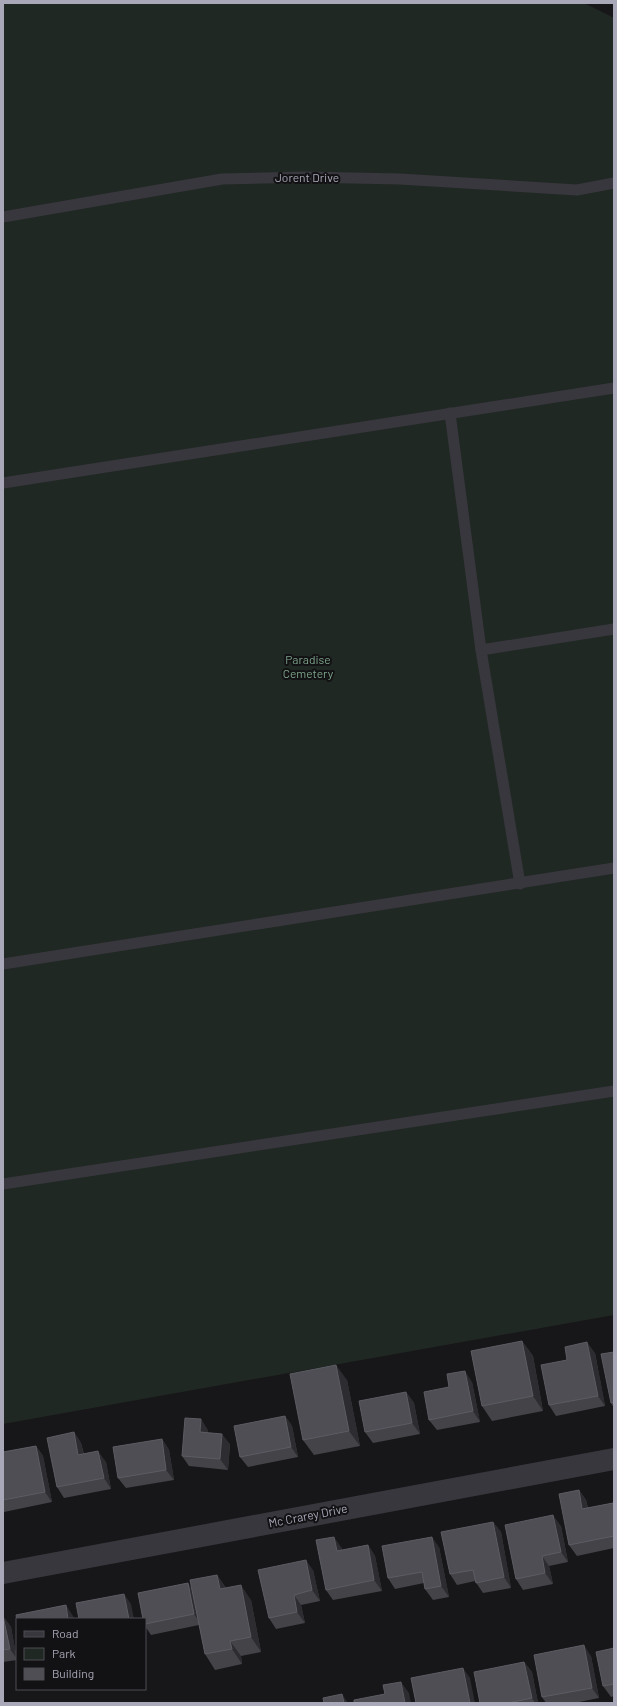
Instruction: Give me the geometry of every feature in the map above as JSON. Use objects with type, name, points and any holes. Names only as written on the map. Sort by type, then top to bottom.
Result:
[{"type":"street","name":"Mc Crarey Drive","points":[[3,1573],[614,1458]]},
{"type":"lane","name":"Jorent Drive","points":[[3,217],[222,179],[305,177],[400,179],[577,190],[614,183]]},
{"type":"lane","points":[[3,484],[614,388]]},
{"type":"lane","points":[[450,413],[481,650],[520,884]]},
{"type":"lane","points":[[481,650],[614,629]]},
{"type":"lane","points":[[3,964],[520,884],[614,868]]},
{"type":"lane","points":[[3,1184],[614,1091]]},
{"type":"green space","name":"Paradise Cemetery","points":[[3,3],[584,3],[614,18],[614,1315],[3,1424]]},
{"type":"building","points":[[522,1341],[533,1396],[482,1406],[471,1351]]},
{"type":"building","points":[[587,1342],[598,1396],[549,1405],[541,1365],[567,1360],[565,1347]]},
{"type":"building","points":[[614,1352],[614,1402],[611,1403],[601,1354]]},
{"type":"building","points":[[336,1365],[349,1431],[303,1440],[290,1374]]},
{"type":"building","points":[[465,1371],[473,1411],[429,1420],[424,1392],[449,1387],[447,1374]]},
{"type":"building","points":[[406,1392],[412,1423],[365,1432],[359,1401]]},
{"type":"building","points":[[285,1416],[291,1447],[240,1457],[234,1426]]},
{"type":"building","points":[[185,1418],[201,1419],[200,1432],[222,1434],[220,1459],[182,1456]]},
{"type":"building","points":[[74,1432],[78,1455],[98,1451],[104,1478],[57,1487],[47,1438]]},
{"type":"building","points":[[162,1439],[166,1470],[118,1478],[113,1447]]},
{"type":"building","points":[[36,1446],[45,1492],[3,1500],[3,1452]]},
{"type":"building","points":[[579,1490],[582,1509],[613,1503],[614,1536],[569,1545],[559,1494]]},
{"type":"building","points":[[553,1515],[561,1552],[542,1556],[545,1573],[516,1579],[505,1525]]},
{"type":"building","points":[[493,1522],[504,1577],[476,1583],[473,1570],[450,1574],[441,1532]]},
{"type":"building","points":[[334,1537],[337,1551],[368,1545],[374,1580],[326,1590],[316,1540]]},
{"type":"building","points":[[432,1537],[441,1586],[425,1589],[422,1572],[388,1578],[382,1546]]},
{"type":"building","points":[[306,1560],[312,1590],[294,1595],[297,1612],[269,1618],[258,1570]]},
{"type":"building","points":[[217,1575],[220,1589],[241,1585],[251,1637],[230,1641],[232,1649],[205,1654],[190,1580]]},
{"type":"building","points":[[188,1583],[194,1614],[146,1624],[146,1618],[143,1618],[138,1593]]},
{"type":"building","points":[[124,1594],[129,1618],[79,1618],[76,1603]]},
{"type":"building","points":[[66,1605],[68,1618],[16,1618],[16,1615]]},
{"type":"building","points":[[3,1616],[10,1649],[3,1650]]},
{"type":"building","points":[[584,1645],[592,1688],[542,1697],[534,1655]]},
{"type":"building","points":[[614,1648],[614,1684],[603,1686],[596,1652]]},
{"type":"building","points":[[524,1662],[532,1698],[508,1703],[480,1703],[474,1672]]},
{"type":"building","points":[[463,1668],[470,1703],[416,1703],[411,1678]]},
{"type":"building","points":[[401,1682],[405,1703],[354,1703],[354,1700],[385,1694],[383,1685]]},
{"type":"building","points":[[342,1694],[344,1703],[324,1703],[323,1698]]}]
